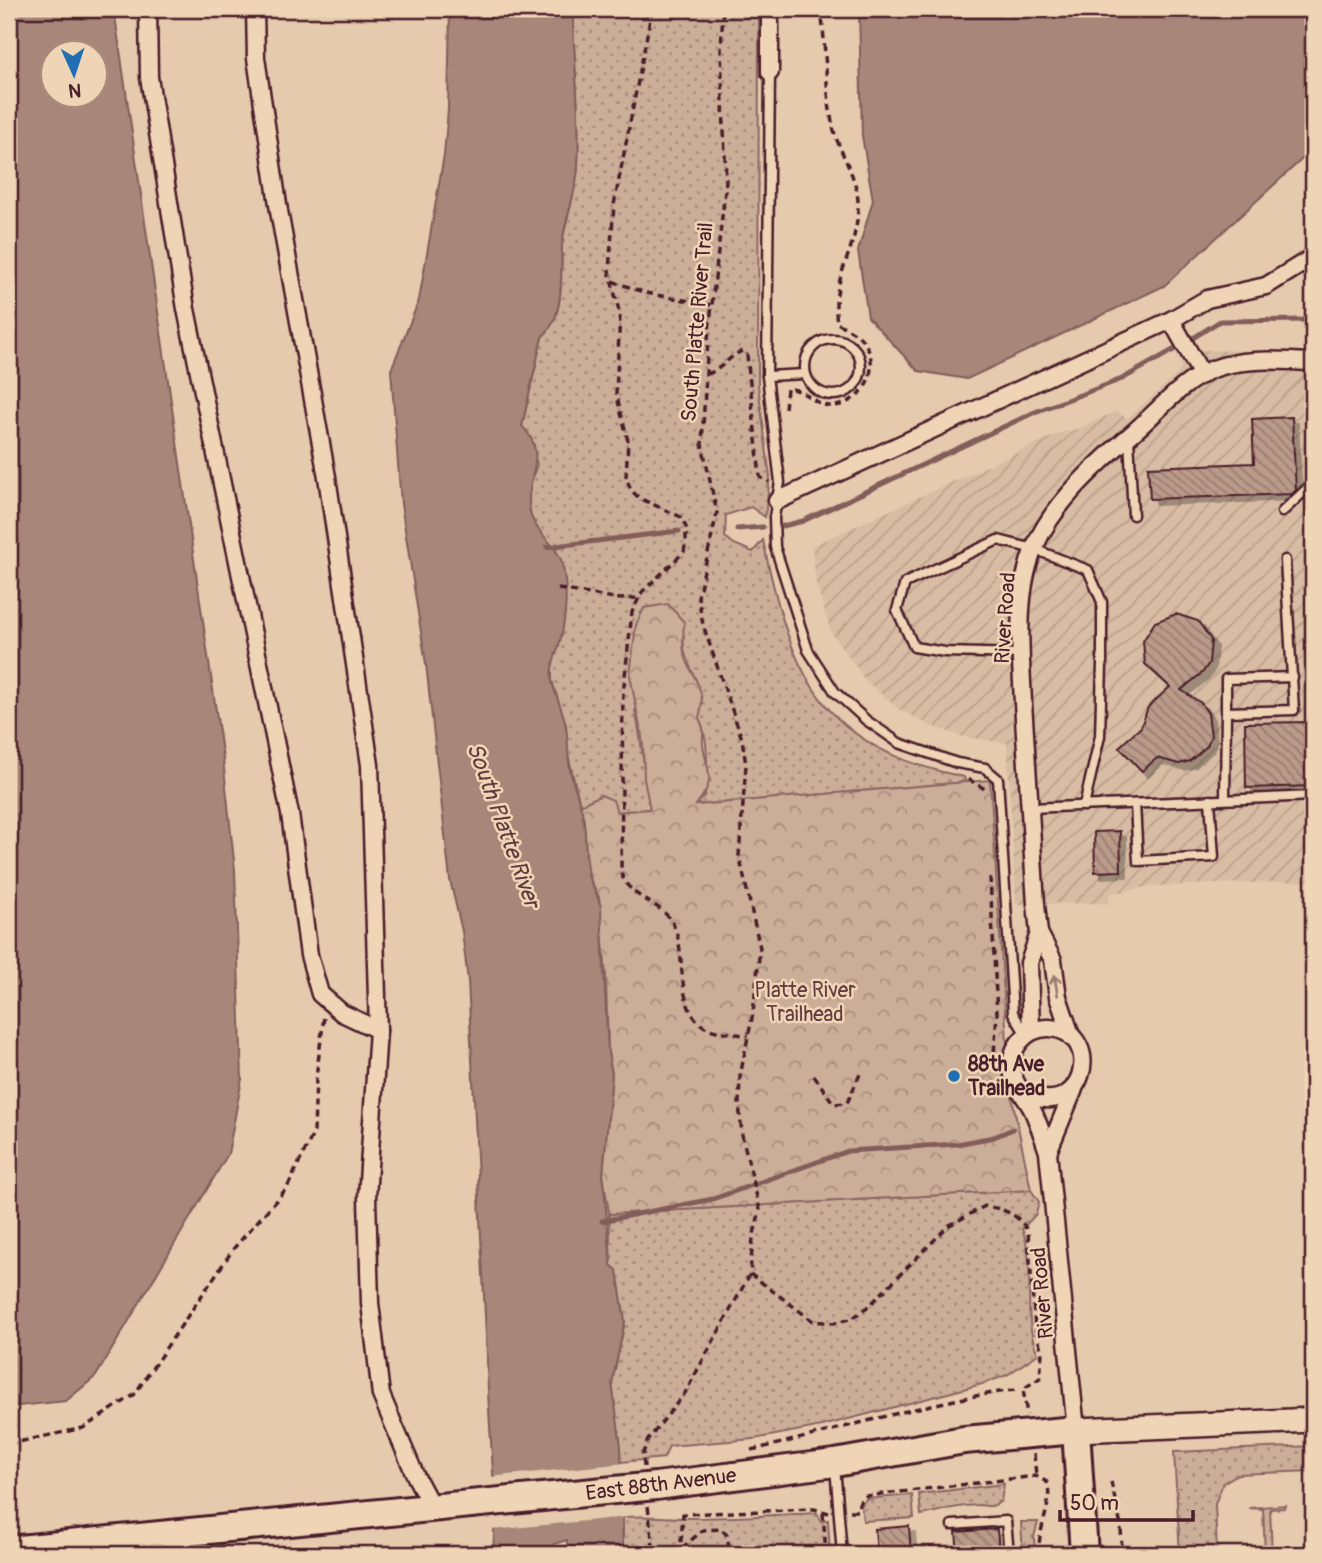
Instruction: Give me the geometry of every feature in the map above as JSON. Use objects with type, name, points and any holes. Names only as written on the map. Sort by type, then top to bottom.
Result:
[{"type":"main road","name":"East 88th Avenue","points":[[9,1550],[649,1487],[835,1463],[964,1440],[1076,1430],[1313,1420]]},
{"type":"main road","points":[[1076,1430],[1084,1554]]},
{"type":"street","points":[[148,9],[149,77],[186,309],[290,814],[309,955],[320,994],[342,1013],[378,1030]]},
{"type":"street","points":[[255,9],[256,58],[279,211],[325,464],[370,765],[378,1030],[367,1197],[370,1303],[381,1395],[416,1477],[433,1509]]},
{"type":"street","points":[[770,9],[771,72]]},
{"type":"street","points":[[775,509],[1171,320],[1207,299],[1266,286],[1313,257]]},
{"type":"street","points":[[1171,320],[1198,368],[1232,364],[1312,362]]},
{"type":"street","name":"River Road","points":[[1028,1034],[1029,963],[1039,933],[1021,654],[1023,592],[1034,549],[1042,531],[1067,500],[1198,368]]},
{"type":"street","name":"River Road","points":[[1039,933],[1053,960],[1058,997],[1072,1038]]},
{"type":"street","points":[[1053,1028],[1072,1038],[1080,1049],[1084,1063],[1082,1077],[1074,1089],[1062,1097],[1048,1100],[1034,1098],[1022,1090],[1012,1072],[1011,1060],[1015,1049],[1028,1034],[1053,1028]]},
{"type":"street","name":"River Road","points":[[1048,1152],[1074,1089]]},
{"type":"street","name":"River Road","points":[[1022,1090],[1048,1152],[1076,1430]]},
{"type":"lane","points":[[771,72],[767,376],[780,482],[775,509],[775,539],[808,650],[835,692],[866,720],[899,743],[957,763],[985,768],[998,779],[1013,1013],[1028,1034]]},
{"type":"lane","points":[[824,340],[843,341],[858,353],[861,362],[858,381],[844,394],[834,396],[816,390],[805,374],[810,351],[824,340]]},
{"type":"lane","points":[[1312,362],[1313,428]]},
{"type":"lane","points":[[767,376],[805,374]]},
{"type":"lane","points":[[1129,436],[1133,515]]},
{"type":"lane","points":[[1282,512],[1313,483]]},
{"type":"lane","points":[[1021,654],[945,652],[914,647],[897,610],[905,583],[998,540],[1034,549],[1088,570],[1102,602],[1100,736],[1084,806]]},
{"type":"lane","points":[[1226,712],[1294,710],[1285,560]]},
{"type":"lane","points":[[1225,799],[1226,679],[1293,677]]},
{"type":"lane","points":[[1030,808],[1313,796]]},
{"type":"lane","points":[[1135,804],[1139,861],[1214,857],[1210,800]]},
{"type":"lane","points":[[835,1463],[842,1554]]},
{"type":"lane","points":[[952,1525],[1006,1521],[1009,1554]]},
{"type":"path","points":[[652,9],[614,205],[609,271],[620,315],[616,393],[628,441],[626,477],[631,490],[639,498],[671,510],[681,517],[686,527],[684,552],[639,598],[632,612],[628,634],[624,684],[623,881],[664,912],[674,925],[688,1002],[696,1016],[706,1027],[748,1036]]},
{"type":"path","name":"South Platte River Trail","points":[[654,1554],[649,1487],[643,1453],[648,1440],[685,1392],[750,1274],[753,1238],[760,1210],[742,1135],[739,1103],[740,1076],[760,948],[739,855],[744,752],[703,625],[698,597],[716,513],[702,444],[711,305],[721,244],[726,183],[721,50],[723,9]]},
{"type":"path","points":[[786,421],[788,389],[800,391],[811,401],[824,405],[841,405],[862,392],[871,372],[871,356],[864,342],[837,323],[834,302],[836,284],[856,238],[858,199],[833,126],[821,9]]},
{"type":"path","points":[[612,281],[646,293],[711,305]]},
{"type":"path","points":[[707,374],[715,372],[737,353],[743,351],[747,355],[760,477],[765,482],[771,482]]},
{"type":"path","points":[[558,589],[639,598]]},
{"type":"path","points":[[967,779],[984,787],[985,798]]},
{"type":"path","points":[[989,871],[997,1014],[995,1066]]},
{"type":"path","points":[[9,1444],[83,1428],[134,1395],[234,1248],[287,1188],[314,1132],[316,1077],[326,999]]},
{"type":"path","points":[[814,1076],[834,1104],[847,1103],[862,1072]]},
{"type":"path","points":[[750,1274],[813,1321],[824,1324],[844,1322],[870,1305],[947,1226],[985,1206],[1009,1212],[1023,1221],[1028,1232],[1035,1329],[1042,1352],[1042,1374],[1035,1384],[1023,1389],[1023,1392]]},
{"type":"path","points":[[742,1452],[876,1420],[937,1402],[1015,1390]]},
{"type":"path","points":[[853,1511],[858,1511],[858,1503],[866,1496],[1037,1473],[1047,1482],[1050,1494],[1037,1537],[1039,1554]]},
{"type":"path","points":[[1111,1482],[1121,1526],[1122,1554]]},
{"type":"path","points":[[680,1552],[683,1514],[814,1509],[823,1513],[826,1554]]},
{"type":"path","points":[[680,1552],[691,1537],[711,1528],[721,1529],[727,1535],[730,1554]]},
{"type":"shaded area","points":[[1198,350],[1313,352],[1313,881],[1151,886],[1109,894],[1109,903],[1016,904],[1007,743],[964,737],[931,726],[899,709],[865,680],[831,632],[816,584],[812,546],[1058,434],[1080,428],[1117,411],[1127,419],[1179,373],[1183,358]]},
{"type":"green space","points":[[573,9],[759,9],[758,385],[770,477],[765,517],[751,507],[726,515],[725,537],[753,552],[763,540],[786,629],[800,666],[819,697],[844,724],[875,746],[915,764],[964,777],[966,782],[695,805],[705,795],[706,746],[699,718],[701,695],[686,656],[684,634],[635,711],[650,809],[617,812],[601,795],[580,805],[565,742],[566,725],[552,681],[552,664],[559,643],[565,594],[561,562],[555,548],[541,535],[531,517],[528,492],[537,464],[522,426],[542,337],[550,328],[558,306],[562,245],[577,175],[579,146]]},
{"type":"green space","name":"Platte River Trailhead","points":[[668,604],[684,622],[684,651],[702,699],[699,718],[703,729],[709,782],[696,805],[990,780],[1010,1088],[1031,1190],[609,1214],[603,1174],[612,1074],[608,1052],[606,975],[599,897],[589,877],[580,805],[601,795],[613,800],[617,812],[650,809],[644,779],[643,743],[630,675],[636,625],[644,608]]},
{"type":"green space","points":[[1031,1190],[1039,1202],[1036,1214],[1022,1229],[1029,1260],[1030,1324],[1038,1354],[1007,1375],[822,1426],[754,1439],[669,1446],[664,1458],[621,1462],[612,1383],[625,1321],[611,1266],[609,1214]]},
{"type":"green space","points":[[1313,1446],[1313,1471],[1238,1474],[1223,1483],[1215,1504],[1217,1554],[1180,1554],[1174,1452]]},
{"type":"green space","points":[[1004,1484],[1001,1501],[996,1505],[964,1506],[921,1515],[919,1494]]},
{"type":"green space","points":[[912,1495],[914,1518],[863,1521],[861,1506],[866,1499]]},
{"type":"green space","points":[[1285,1505],[1284,1508],[1270,1509],[1272,1554],[1265,1554],[1263,1509],[1249,1508]]},
{"type":"green space","points":[[817,1513],[821,1521],[828,1520],[830,1554],[623,1554],[623,1517],[706,1518]]},
{"type":"green space","points":[[1021,1522],[1038,1522],[1034,1537],[1035,1554],[1023,1554]]},
{"type":"water","points":[[9,9],[114,9],[223,759],[235,870],[242,1079],[228,1154],[96,1376],[66,1401],[9,1407]]},
{"type":"water","name":"South Platte River","points":[[450,9],[573,9],[579,146],[577,175],[562,245],[558,307],[550,328],[542,337],[522,426],[531,437],[535,448],[529,504],[531,516],[537,528],[555,548],[563,570],[565,614],[552,667],[552,681],[565,722],[570,769],[583,816],[588,874],[601,908],[608,1053],[612,1074],[603,1174],[611,1265],[617,1270],[625,1321],[612,1383],[621,1446],[623,1554],[567,1554],[567,1540],[554,1544],[553,1554],[493,1554],[493,1479],[468,981],[462,931],[450,880],[426,664],[401,504],[391,370],[419,300],[444,155],[448,109]]},
{"type":"water","points":[[859,9],[1313,9],[1313,149],[1164,286],[967,379],[918,371],[868,317],[858,251],[873,200],[862,136]]},
{"type":"pier","points":[[625,1463],[627,1517],[491,1530],[490,1477]]},
{"type":"building","points":[[1292,417],[1296,490],[1292,494],[1150,499],[1148,467],[1254,463],[1252,419]]},
{"type":"building","points":[[1176,614],[1198,621],[1211,640],[1209,663],[1203,672],[1181,690],[1201,703],[1208,713],[1211,736],[1207,746],[1190,761],[1179,764],[1157,758],[1142,771],[1119,747],[1141,727],[1148,707],[1170,687],[1145,664],[1143,641],[1155,622]]},
{"type":"building","points":[[1313,722],[1313,786],[1246,788],[1245,723]]},
{"type":"building","points":[[1120,831],[1121,871],[1095,872],[1094,832]]},
{"type":"building","points":[[909,1526],[911,1554],[877,1554],[875,1529]]},
{"type":"building","points":[[997,1529],[999,1554],[958,1554],[956,1532]]},
{"type":"waterway","points":[[1193,338],[1220,321],[1313,320]]},
{"type":"waterway","points":[[783,526],[803,521],[1035,412],[1122,379],[1177,348]]},
{"type":"waterway","points":[[737,529],[763,527]]},
{"type":"waterway","points":[[547,547],[679,531]]},
{"type":"waterway","points":[[602,1221],[713,1199],[848,1151],[957,1144],[994,1137],[1013,1129]]},
{"type":"place","name":"88th Ave Trailhead","points":[[954,1076]]}]
